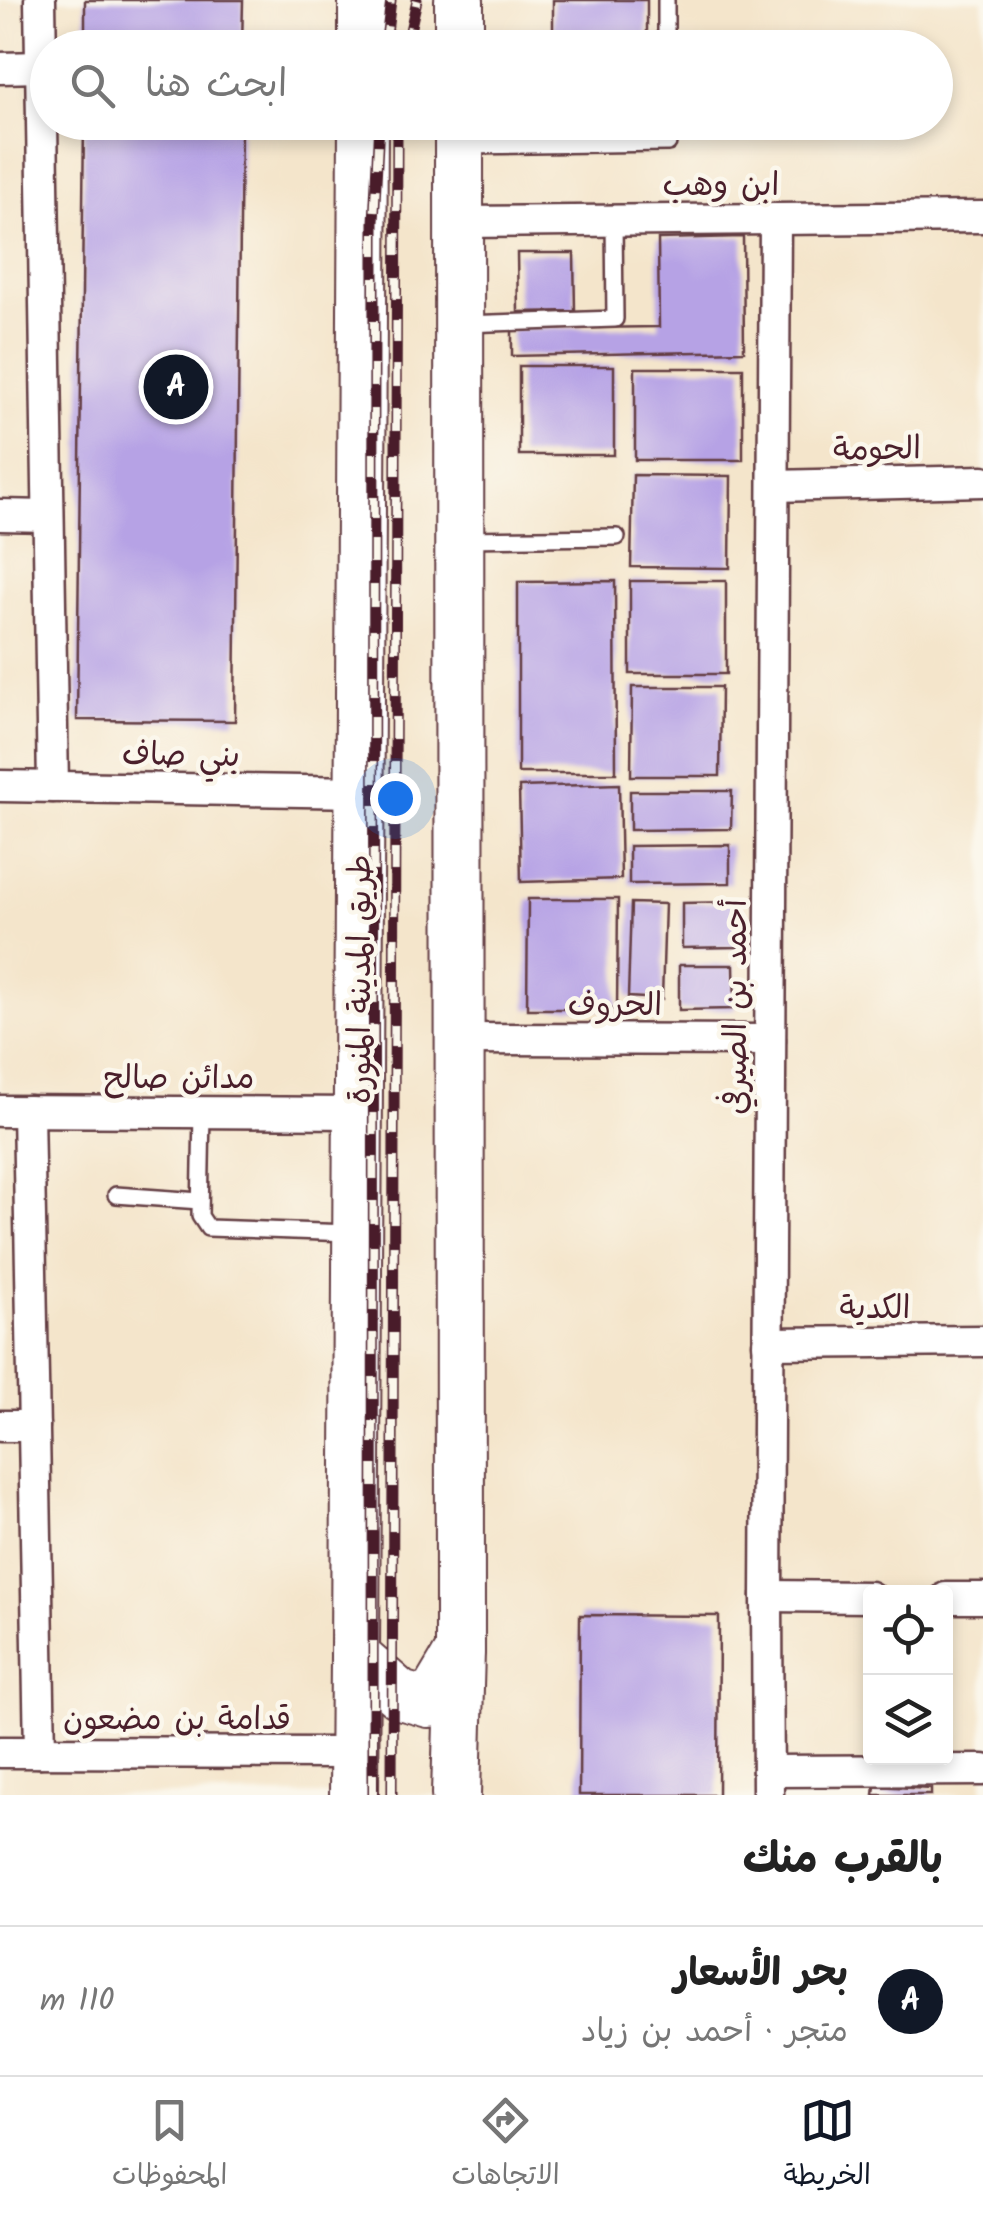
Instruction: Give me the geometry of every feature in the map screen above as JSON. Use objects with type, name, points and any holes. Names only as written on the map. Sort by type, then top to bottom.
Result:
[{"type":"main road","points":[[363,0],[363,30]]},
{"type":"main road","points":[[459,0],[459,30]]},
{"type":"main road","name":"طريق المدينة المنورة","points":[[354,1774],[362,140]]},
{"type":"main road","points":[[456,1795],[460,1651],[459,140]]},
{"type":"main road","points":[[355,1656],[400,1695],[429,1703],[460,1651]]},
{"type":"street","points":[[40,0],[40,30]]},
{"type":"street","points":[[0,68],[30,67]]},
{"type":"street","points":[[42,140],[53,787]]},
{"type":"street","name":"ابن وهب","points":[[459,222],[983,217]]},
{"type":"street","name":"أحمد بن الصيرفي","points":[[768,1783],[775,219]]},
{"type":"street","name":"الحومة","points":[[774,486],[983,481]]},
{"type":"street","points":[[0,515],[48,516]]},
{"type":"street","name":"بني صاف","points":[[0,786],[360,792]]},
{"type":"street","name":"الحروف","points":[[460,1039],[770,1040]]},
{"type":"street","points":[[14,1111],[34,1426],[40,1752]]},
{"type":"street","name":"مدائن صالح","points":[[14,1111],[358,1113]]},
{"type":"street","name":"الكدية","points":[[768,1342],[983,1341]]},
{"type":"street","points":[[0,1426],[34,1426]]},
{"type":"street","points":[[767,1596],[863,1597]]},
{"type":"street","points":[[953,1598],[983,1598]]},
{"type":"street","name":"قدامة بن مضعون","points":[[0,1752],[354,1774]]},
{"type":"street","points":[[768,1783],[983,1770]]},
{"type":"lane","points":[[666,0],[666,30]]},
{"type":"lane","points":[[616,140],[668,140]]},
{"type":"lane","points":[[459,324],[615,319],[614,220]]},
{"type":"lane","points":[[459,539],[616,537]]},
{"type":"lane","points":[[202,1112],[200,1216],[208,1228],[358,1233]]},
{"type":"lane","points":[[116,1195],[200,1201]]},
{"type":"building","points":[[85,0],[243,0],[242,30],[85,30]]},
{"type":"building","points":[[553,0],[647,0],[647,30],[553,30]]},
{"type":"building","points":[[84,140],[241,140],[235,721],[77,720]]},
{"type":"building","points":[[743,237],[744,351],[512,356],[512,329],[659,327],[658,239]]},
{"type":"building","points":[[517,253],[574,253],[575,311],[518,312]]},
{"type":"building","points":[[519,366],[614,366],[614,455],[519,455]]},
{"type":"building","points":[[635,368],[743,368],[743,460],[635,460]]},
{"type":"building","points":[[633,475],[731,476],[730,568],[631,567]]},
{"type":"building","points":[[615,581],[616,773],[518,773],[518,582]]},
{"type":"building","points":[[630,581],[726,581],[726,674],[630,674]]},
{"type":"building","points":[[632,687],[721,687],[720,776],[631,776]]},
{"type":"building","points":[[619,784],[621,879],[521,882],[519,787]]},
{"type":"building","points":[[630,791],[732,791],[731,829],[630,830]]},
{"type":"building","points":[[730,845],[730,883],[629,884],[629,846]]},
{"type":"building","points":[[528,899],[618,899],[617,1009],[527,1009]]},
{"type":"building","points":[[738,902],[738,947],[682,948],[682,903]]},
{"type":"building","points":[[631,903],[665,904],[662,999],[628,997]]},
{"type":"building","points":[[679,965],[734,965],[735,1009],[679,1010]]},
{"type":"building","points":[[580,1615],[719,1616],[718,1795],[579,1795]]},
{"type":"building","points":[[875,1786],[931,1789],[931,1795],[874,1795]]},
{"type":"railway","points":[[387,30],[391,0]]},
{"type":"railway","points":[[410,30],[417,0]]},
{"type":"railway","points":[[373,1795],[374,222],[378,140]]},
{"type":"railway","points":[[392,1795],[397,140]]},
{"type":"place","name":"بحر الأسعار","points":[[176,387]]}]
